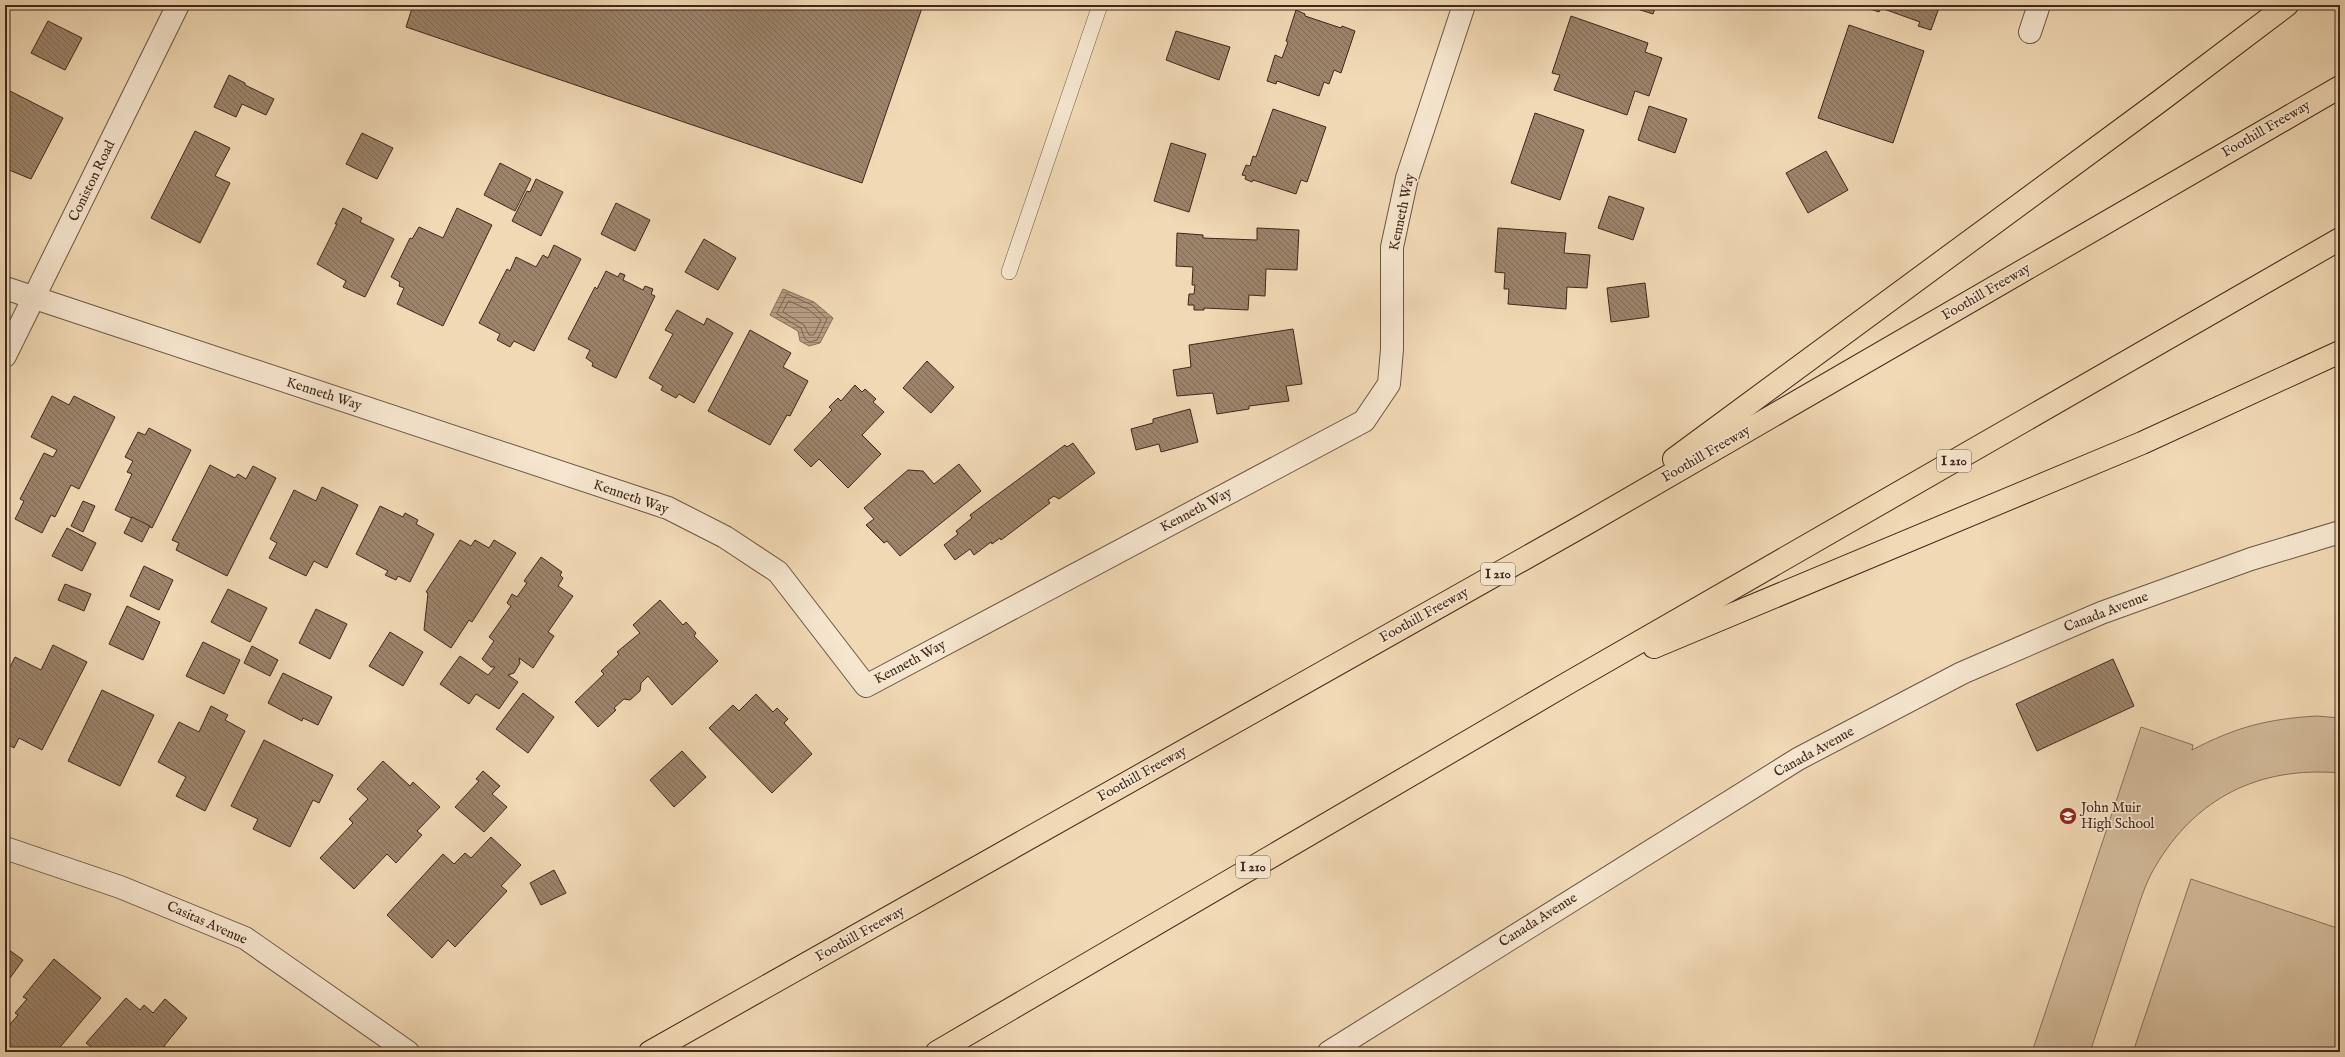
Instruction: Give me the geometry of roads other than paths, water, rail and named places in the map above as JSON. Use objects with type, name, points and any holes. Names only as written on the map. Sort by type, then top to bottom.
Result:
[{"type":"highway","points":[[1584,525],[2160,101],[2287,5]]},
{"type":"highway","name":"Foothill Freeway","points":[[650,1052],[1584,525],[2340,87]]},
{"type":"highway","name":"I 210","points":[[937,1052],[1568,683],[2340,239]]},
{"type":"highway","points":[[1568,683],[2142,443],[2340,352]]},
{"type":"street","name":"Coniston Road","points":[[5,356],[178,5]]},
{"type":"street","name":"Kenneth Way","points":[[5,288],[668,508],[725,538],[778,572],[866,686],[1364,420],[1389,384],[1392,349],[1392,247],[1407,178],[1464,5]]},
{"type":"street","points":[[2030,32],[2039,5]]},
{"type":"street","name":"Canada Avenue","points":[[1329,1052],[1798,759],[1962,673],[2101,613],[2251,559],[2340,532]]},
{"type":"street","name":"Casitas Avenue","points":[[5,848],[120,887],[245,938],[408,1052]]},
{"type":"lane","points":[[1009,272],[1100,5]]},
{"type":"water","points":[[783,289],[814,302],[833,318],[820,343],[809,346],[800,341],[798,331],[770,315]]},
{"type":"place","name":"John Muir High School","points":[[2068,816]]}]
